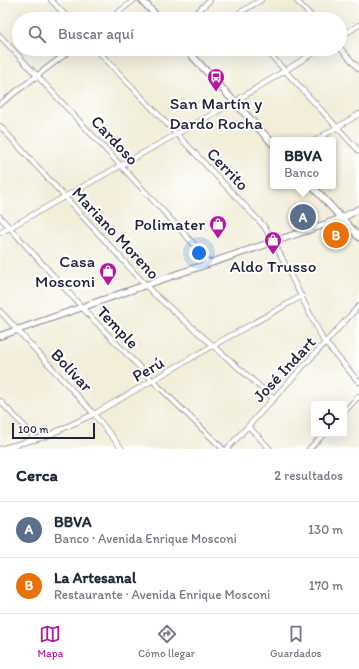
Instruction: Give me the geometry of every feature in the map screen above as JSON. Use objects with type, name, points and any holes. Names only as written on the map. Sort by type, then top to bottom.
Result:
[{"type":"main road","points":[[142,0],[153,12]]},
{"type":"main road","points":[[192,56],[270,141]]},
{"type":"main road","points":[[315,189],[359,237]]},
{"type":"main road","points":[[0,336],[342,218],[359,209]]},
{"type":"street","points":[[52,0],[63,12]]},
{"type":"street","points":[[119,12],[134,0]]},
{"type":"street","points":[[197,12],[210,0]]},
{"type":"street","points":[[243,12],[261,0]]},
{"type":"street","points":[[296,0],[307,12]]},
{"type":"street","points":[[347,33],[359,25]]},
{"type":"street","name":"Cardoso","points":[[0,36],[12,49]]},
{"type":"street","name":"Cardoso","points":[[18,56],[204,256],[208,264]]},
{"type":"street","points":[[0,104],[63,56]]},
{"type":"street","name":"Cerrito","points":[[103,56],[263,225],[274,242],[325,344],[359,382]]},
{"type":"street","points":[[272,56],[359,151]]},
{"type":"street","points":[[0,233],[234,102],[308,56]]},
{"type":"street","points":[[347,56],[359,69]]},
{"type":"street","points":[[321,137],[359,114]]},
{"type":"street","name":"Mariano Moreno","points":[[0,126],[153,293],[274,399]]},
{"type":"street","name":"Temple","points":[[0,217],[82,308],[153,381],[223,449]]},
{"type":"street","name":"Perú","points":[[0,449],[48,436],[94,414],[302,296]]},
{"type":"street","name":"José Indart","points":[[227,449],[249,427],[359,306]]},
{"type":"street","name":"Bolívar","points":[[0,311],[94,414],[122,449]]},
{"type":"street","points":[[347,409],[359,396]]},
{"type":"street","points":[[0,401],[30,432],[35,440]]},
{"type":"street","points":[[249,427],[270,449]]},
{"type":"street","points":[[310,449],[321,437]]},
{"type":"place","name":"San Martín y Dardo Rocha","points":[[216,92]]},
{"type":"place","name":"BBVA","points":[[303,217]]},
{"type":"place","name":"La Artesanal","points":[[336,235]]},
{"type":"place","name":"Polimater","points":[[218,239]]},
{"type":"place","name":"Aldo Trusso","points":[[273,255]]},
{"type":"place","name":"Casa Mosconi","points":[[108,286]]}]
